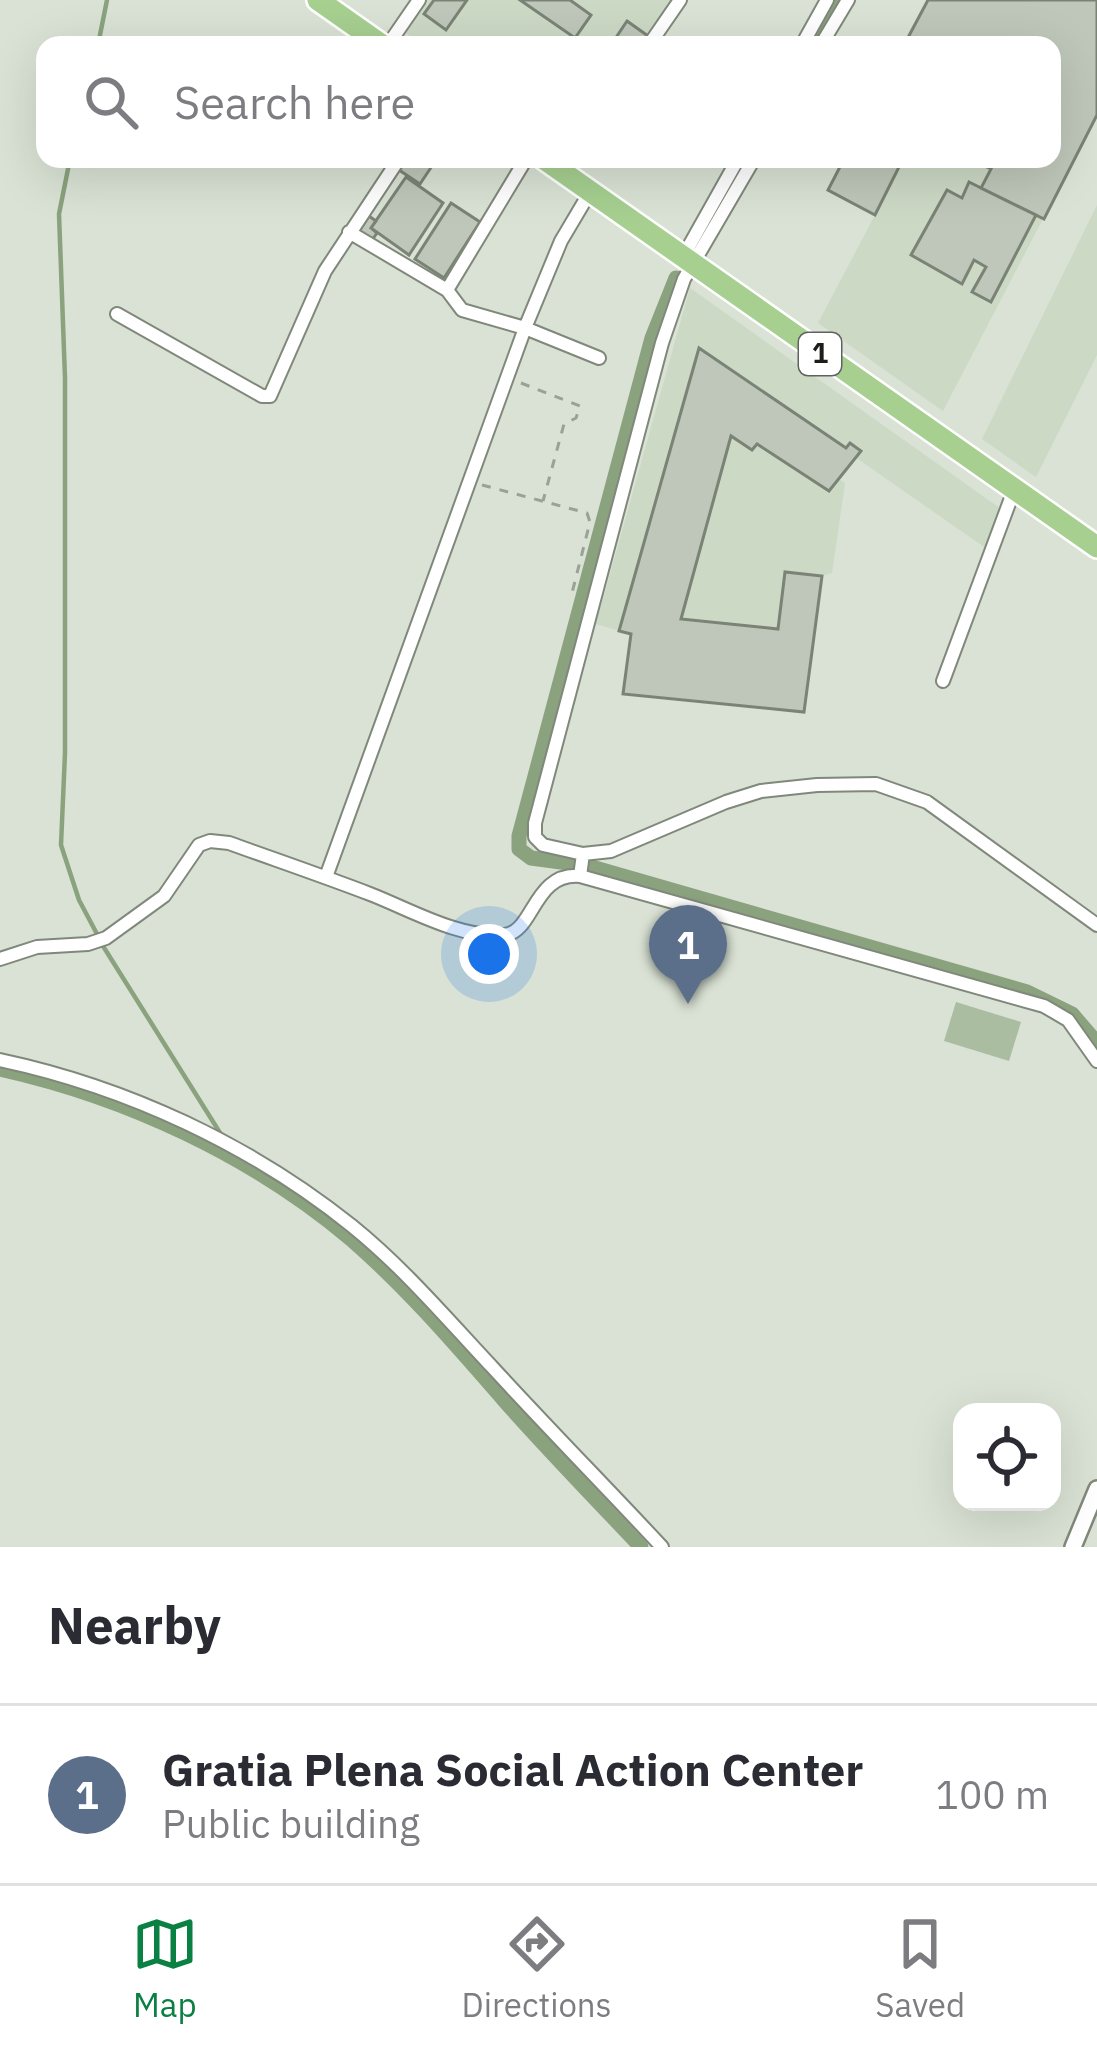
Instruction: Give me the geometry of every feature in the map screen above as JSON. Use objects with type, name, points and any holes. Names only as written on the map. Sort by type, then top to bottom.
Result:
[{"type":"highway","points":[[318,0],[372,36]]},
{"type":"highway","name":"1","points":[[564,168],[590,192],[1097,547]]},
{"type":"street","points":[[392,36],[419,0]]},
{"type":"street","points":[[655,36],[680,0]]},
{"type":"street","points":[[807,36],[827,0]]},
{"type":"street","points":[[826,36],[848,0]]},
{"type":"street","points":[[117,314],[268,397],[317,286],[393,168]]},
{"type":"street","points":[[447,290],[521,168]]},
{"type":"street","points":[[734,168],[688,261],[662,343],[535,837],[543,845],[583,854],[611,851],[750,794],[817,785],[876,784],[927,802],[1097,926]]},
{"type":"street","points":[[688,261],[748,168]]},
{"type":"street","points":[[326,877],[525,328],[558,248],[590,192]]},
{"type":"street","points":[[349,232],[447,290],[461,310],[525,328],[599,358]]},
{"type":"street","points":[[944,681],[1014,490]]},
{"type":"street","points":[[0,958],[110,936],[164,896],[194,850],[210,841],[229,843],[454,926],[508,935],[553,883],[580,876],[1030,1001],[1068,1020],[1097,1061]]},
{"type":"street","points":[[580,876],[583,854]]},
{"type":"street","points":[[0,1060],[95,1086],[175,1119],[242,1151],[328,1207],[421,1290],[662,1547]]},
{"type":"street","points":[[1073,1547],[1097,1489]]},
{"type":"path","points":[[507,377],[580,406],[576,418],[564,424],[542,503]]},
{"type":"path","points":[[469,482],[581,509],[590,518],[572,593]]},
{"type":"shaded area","points":[[424,0],[674,0],[650,36],[410,36],[403,31]]},
{"type":"shaded area","points":[[1097,0],[1097,115],[943,411],[818,323],[875,215],[828,190],[839,168],[1061,168],[1061,36]]},
{"type":"shaded area","points":[[1097,205],[1097,355],[1036,477],[982,439]]},
{"type":"shaded area","points":[[690,288],[1001,509],[987,549],[855,457],[839,479],[845,483],[832,573],[822,576],[804,712],[623,694],[630,634],[596,624]]},
{"type":"shaded area","points":[[956,1002],[1021,1022],[1009,1061],[944,1041]]},
{"type":"building","points":[[434,0],[467,0],[446,30],[424,14]]},
{"type":"building","points":[[520,0],[570,0],[591,15],[572,36]]},
{"type":"building","points":[[928,0],[1097,0],[1097,115],[1044,219],[981,188],[989,168],[1061,168],[1061,36],[909,36]]},
{"type":"building","points":[[627,21],[648,36],[617,36]]},
{"type":"building","points":[[400,168],[431,168],[420,184]]},
{"type":"building","points":[[839,168],[898,168],[875,215],[828,190]]},
{"type":"building","points":[[406,177],[443,203],[409,255],[371,228]]},
{"type":"building","points":[[969,182],[1036,215],[991,302],[972,292],[986,267],[974,260],[962,284],[911,255],[947,190],[962,198]]},
{"type":"building","points":[[451,203],[480,222],[444,278],[415,259]]},
{"type":"building","points":[[369,216],[376,221],[372,240],[359,231]]},
{"type":"building","points":[[699,348],[846,448],[850,443],[861,451],[829,491],[757,444],[752,450],[731,436],[681,619],[778,629],[785,572],[822,576],[804,712],[623,694],[631,634],[619,631]]},
{"type":"waterway","points":[[100,36],[107,0]]},
{"type":"waterway","points":[[816,36],[837,0]]},
{"type":"waterway","points":[[68,168],[59,214],[65,378],[61,845],[79,900],[97,934]]},
{"type":"waterway","points":[[699,241],[741,168]]},
{"type":"waterway","points":[[576,864],[531,858],[519,849],[519,836],[652,338],[676,278]]},
{"type":"waterway","points":[[588,866],[1027,992],[1072,1014],[1097,1043]]},
{"type":"waterway","points":[[103,946],[222,1136]]},
{"type":"waterway","points":[[0,1069],[141,1113],[230,1156],[314,1210],[412,1297],[641,1547]]},
{"type":"place","name":"Gratia Plena Social Action Center","points":[[688,1004]]}]
